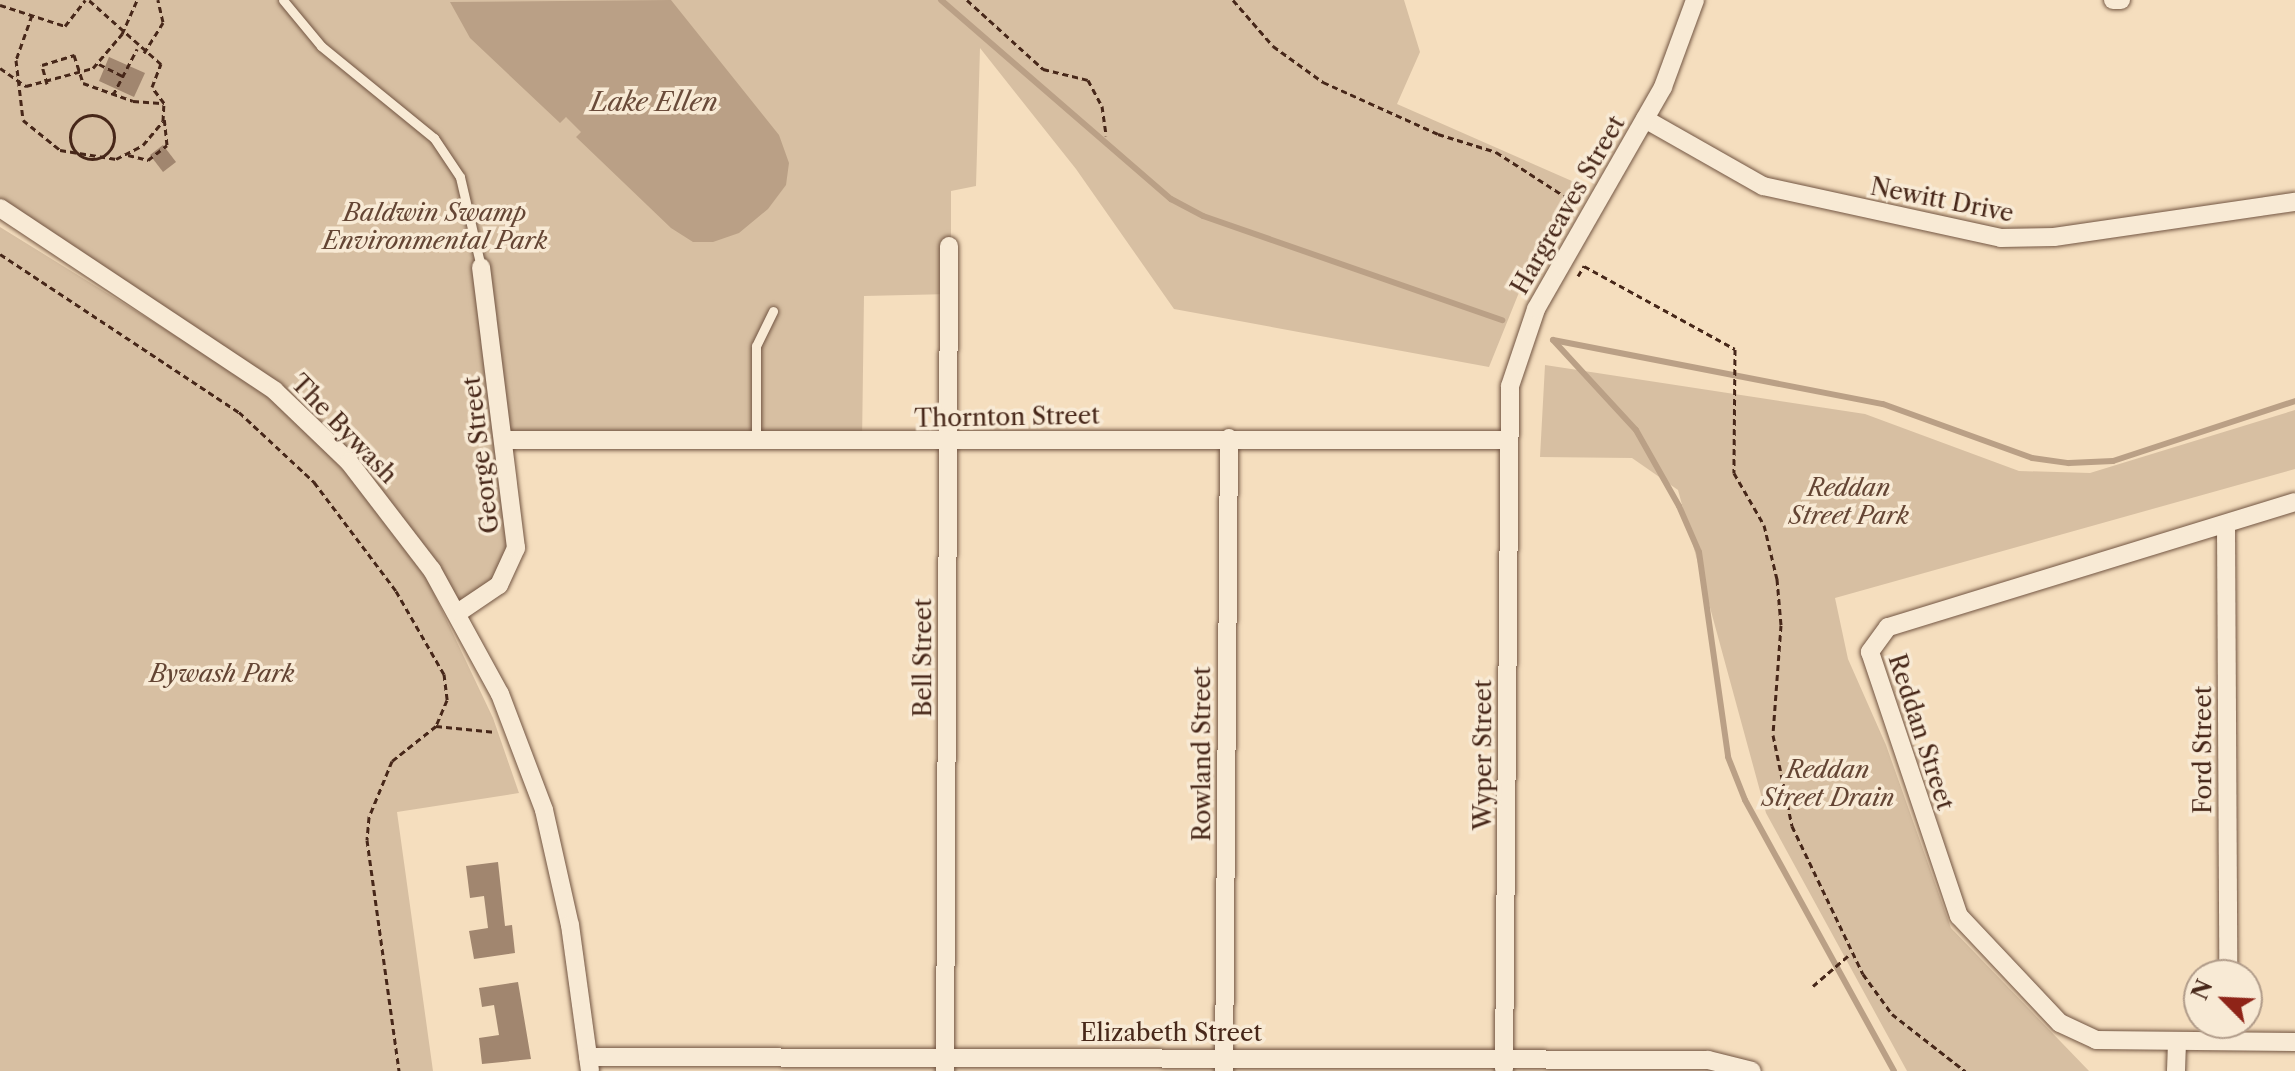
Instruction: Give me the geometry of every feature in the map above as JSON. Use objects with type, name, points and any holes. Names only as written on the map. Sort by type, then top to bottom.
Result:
[{"type":"street","name":"Hargreaves Street","points":[[1509,440],[1514,370],[1545,293],[1676,60],[1695,0]]},
{"type":"street","points":[[2113,0],[2121,0]]},
{"type":"street","name":"Newitt Drive","points":[[1645,119],[1763,186],[2001,238],[2054,237],[2295,202]]},
{"type":"street","name":"The Bywash","points":[[0,208],[275,391],[349,462],[459,612],[517,734],[551,835],[589,1064]]},
{"type":"street","name":"Bell Street","points":[[945,1064],[949,246]]},
{"type":"street","name":"George Street","points":[[459,612],[499,585],[513,560],[506,440],[481,267]]},
{"type":"street","name":"Rowland Street","points":[[1224,1064],[1229,438]]},
{"type":"street","name":"Thornton Street","points":[[506,440],[1509,440]]},
{"type":"street","name":"Wyper Street","points":[[1504,1065],[1509,440]]},
{"type":"street","name":"Reddan Street","points":[[2177,1044],[2071,1032],[1966,928],[1870,652],[1872,641],[1888,627],[2295,502]]},
{"type":"street","name":"Ford Street","points":[[2226,524],[2228,959]]},
{"type":"street","points":[[2263,1037],[2295,1042]]},
{"type":"street","points":[[2176,1071],[2177,1044],[2198,1039]]},
{"type":"street","name":"Elizabeth Street","points":[[589,1064],[1504,1065],[1708,1060],[1752,1071]]},
{"type":"lane","points":[[283,0],[321,46],[421,125],[448,156],[470,210],[481,267]]},
{"type":"lane","points":[[756,441],[756,346],[773,311]]},
{"type":"path","points":[[0,5],[68,26],[87,0],[137,48],[161,63],[152,87],[164,103],[166,147],[148,160],[125,156],[89,160],[60,150],[28,126],[17,106],[16,56],[32,15]]},
{"type":"path","points":[[0,68],[17,83],[47,84],[99,64],[122,34],[137,0]]},
{"type":"path","points":[[143,53],[163,22],[158,0]]},
{"type":"path","points":[[967,0],[1043,69],[1088,80],[1099,96],[1106,136]]},
{"type":"path","points":[[1233,0],[1273,46],[1323,82],[1512,160],[1535,183],[1575,203],[1567,217]]},
{"type":"path","points":[[113,95],[137,48]]},
{"type":"path","points":[[47,84],[42,65],[74,55],[83,83],[113,95],[164,103]]},
{"type":"path","points":[[99,64],[123,76]]},
{"type":"path","points":[[96,115],[113,129],[113,144],[104,156],[89,160],[76,153],[70,133],[77,121],[96,115]]},
{"type":"path","points":[[125,156],[152,136],[164,116]]},
{"type":"path","points":[[0,254],[239,412],[314,482],[396,591],[444,674],[447,700],[436,726],[392,761],[369,817],[367,840],[399,1071]]},
{"type":"path","points":[[1576,279],[1584,266],[1735,349],[1734,473],[1764,525],[1777,579],[1781,625],[1772,690],[1779,772],[1792,826],[1848,956],[1892,1014],[1965,1071]]},
{"type":"path","points":[[436,726],[517,734]]},
{"type":"path","points":[[1815,985],[1848,956]]},
{"type":"green space","name":"Baldwin Swamp Environmental Park","points":[[0,0],[1404,0],[1420,52],[1397,104],[1581,185],[1522,285],[1489,367],[1174,309],[1076,169],[980,48],[976,186],[951,191],[951,294],[864,296],[862,443],[508,442],[515,561],[461,613],[434,569],[276,391],[0,205]]},
{"type":"green space","name":"Bywash Park","points":[[0,227],[267,392],[358,485],[428,581],[493,718],[519,793],[397,812],[433,1071],[0,1071]]},
{"type":"green space","points":[[1545,365],[1865,414],[2019,471],[2090,473],[2295,410],[2295,469],[1835,598],[1848,659],[1886,745],[1951,928],[2089,1071],[1907,1071],[1766,813],[1678,490],[1632,458],[1540,457]]},
{"type":"water","name":"Lake Ellen","points":[[671,0],[779,135],[789,163],[786,185],[768,209],[739,233],[713,242],[693,242],[671,228],[576,137],[581,132],[566,117],[560,123],[470,38],[450,2]]},
{"type":"building","points":[[109,57],[145,73],[134,97],[99,81]]},
{"type":"building","points":[[163,145],[176,162],[163,172],[150,155]]},
{"type":"building","points":[[498,862],[505,926],[512,925],[515,953],[474,959],[469,931],[488,928],[484,896],[470,898],[466,866]]},
{"type":"building","points":[[518,982],[531,1059],[482,1064],[479,1038],[499,1035],[494,1005],[482,1007],[479,988]]},
{"type":"waterway","points":[[941,0],[1171,199],[1203,216],[1502,320]]},
{"type":"waterway","points":[[1553,340],[1636,430],[1679,506],[1699,552],[1728,757],[1745,800],[1894,1071]]},
{"type":"waterway","points":[[1553,340],[1883,404],[2032,458],[2069,463],[2113,461],[2295,401]]},
{"type":"park label","name":"Reddan Street Park","points":[[1849,502]]},
{"type":"park label","name":"Reddan Street Drain","points":[[1828,784]]}]
